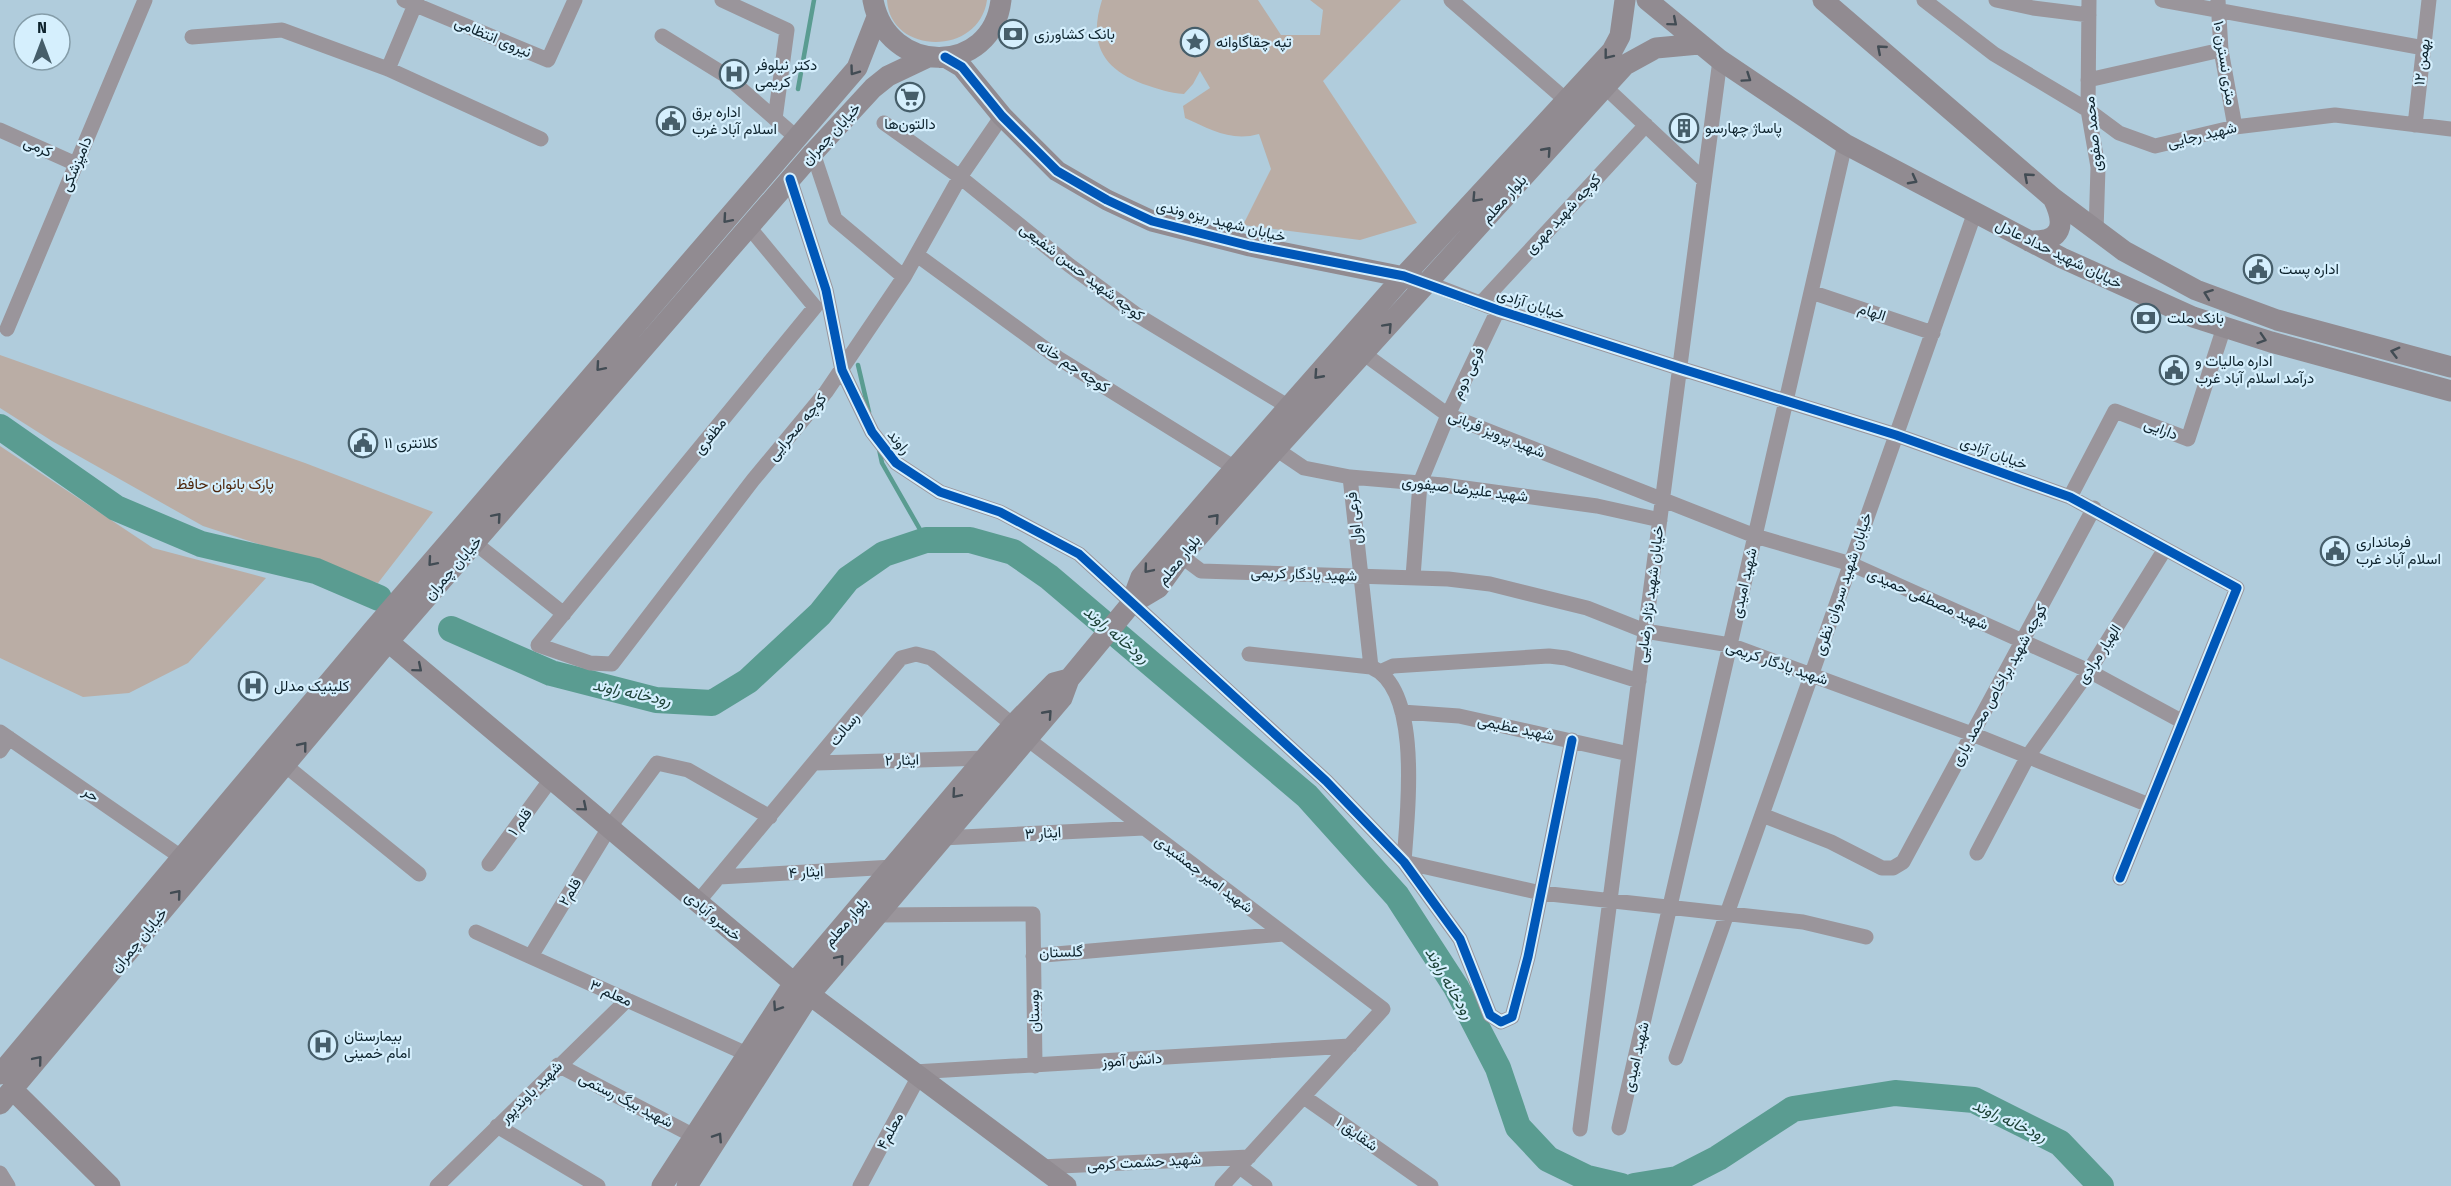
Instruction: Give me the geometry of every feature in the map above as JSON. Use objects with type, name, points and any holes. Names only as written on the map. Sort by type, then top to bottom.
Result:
[{"type":"main road","name":"خیابان چمران","points":[[4,1089],[103,983],[286,766],[381,636],[475,543],[813,153],[873,88],[888,76],[937,57],[969,49],[988,33],[997,19],[1002,0]]},
{"type":"main road","name":"بلوار معلم","points":[[1131,604],[1158,588],[1181,556],[1276,449],[1356,348],[1404,276],[1612,51],[1620,36],[1625,0]]},
{"type":"main road","name":"خیابان شهید حداد عادل","points":[[1647,0],[1720,60],[1845,144],[2106,279],[2224,327],[2451,391]]},
{"type":"main road","name":"خیابان شهید حداد عادل","points":[[1823,0],[2053,198],[2124,251],[2196,290],[2277,320],[2451,367]]},
{"type":"main road","name":"خیابان چمران","points":[[4,1089],[87,968],[181,856],[381,636],[857,68],[873,5]]},
{"type":"main road","name":"خیابان شهید ریزه وندی","points":[[873,5],[897,44],[912,53],[937,57],[962,67],[1002,116],[1057,171],[1107,200],[1152,221],[1250,246],[1404,276],[1428,283]]},
{"type":"main road","name":"بلوار معلم","points":[[662,1186],[747,1054],[802,989],[893,867],[987,758],[1062,698],[1069,679],[1131,604],[1141,577],[1289,407],[1428,283],[1625,64],[1640,54],[1676,44],[1699,44]]},
{"type":"main road","points":[[2029,241],[2049,239],[2059,230],[2062,219],[2053,198]]},
{"type":"main road","points":[[2106,279],[2098,264],[2098,256],[2103,250],[2124,251]]},
{"type":"main road","name":"خسرو آبادی","points":[[381,636],[802,989],[1066,1186]]},
{"type":"main road","name":"بلوار معلم","points":[[687,1186],[802,989],[876,915],[942,838],[1019,732]]},
{"type":"main road","points":[[87,968],[103,983]]},
{"type":"main road","points":[[4,1089],[110,1186]]},
{"type":"street","name":"دامپزشکی","points":[[7,329],[145,0]]},
{"type":"street","points":[[722,0],[786,30],[775,119]]},
{"type":"street","points":[[1451,0],[1567,101]]},
{"type":"street","name":"شهید رجایی","points":[[1924,0],[1994,54],[2088,110],[2120,133],[2155,146],[2235,127],[2335,115],[2451,129]]},
{"type":"street","points":[[1996,0],[2033,8],[2089,7]]},
{"type":"street","points":[[2162,0],[2218,6],[2424,48]]},
{"type":"street","name":"۱۲ بهمن","points":[[2415,125],[2429,0]]},
{"type":"street","points":[[388,69],[412,2]]},
{"type":"street","name":"نیروی انتظامی","points":[[412,2],[548,60],[569,2]]},
{"type":"street","name":"۱۰ متری نسترن","points":[[2218,6],[2221,50],[2235,127]]},
{"type":"street","name":"محمد صفوی","points":[[2089,7],[2088,110],[2098,167],[2096,232]]},
{"type":"street","points":[[192,37],[282,30],[388,69],[542,139]]},
{"type":"street","points":[[662,36],[725,75],[797,138]]},
{"type":"street","points":[[2088,80],[2221,50]]},
{"type":"street","name":"خیابان شهید نژاد رضایی","points":[[1580,1129],[1720,60]]},
{"type":"street","points":[[1605,87],[1704,180]]},
{"type":"street","name":"کوچه صحرایی","points":[[538,645],[590,663],[612,664],[753,480],[842,370],[904,277],[960,177],[1002,116]]},
{"type":"street","name":"کوچه شهید حسن شفیعی","points":[[884,123],[960,177],[1069,265],[1137,315],[1289,407]]},
{"type":"street","name":"کوچه شهید مهری","points":[[1481,303],[1646,125]]},
{"type":"street","name":"کرمی","points":[[0,130],[76,164]]},
{"type":"street","name":"شهید امیدی","points":[[1619,1128],[1845,144]]},
{"type":"street","points":[[813,153],[835,219],[904,277]]},
{"type":"street","name":"راوند","points":[[790,179],[826,290],[842,370],[872,432],[896,463],[940,492],[1000,512],[1079,554],[1326,781],[1404,862],[1460,939],[1490,1015],[1501,1022],[1512,1017],[1541,893]]},
{"type":"street","name":"خیابان شهید سروان نظری","points":[[1676,1058],[1975,212]]},
{"type":"street","name":"مظفری","points":[[538,645],[815,307],[749,227]]},
{"type":"street","name":"کوچه جم خانه","points":[[917,255],[1058,358],[1234,468]]},
{"type":"street","name":"خیابان آزادی","points":[[1428,283],[1498,310],[1896,435],[2070,497],[2094,508],[2237,588],[2120,878]]},
{"type":"street","name":"الهام","points":[[1811,292],[1933,333]]},
{"type":"street","name":"فرعی دوم","points":[[1413,577],[1420,483],[1448,415],[1498,310]]},
{"type":"street","name":"دارایی","points":[[2070,497],[2115,411],[2188,439],[2224,327]]},
{"type":"street","name":"شهید پرویز قربانی","points":[[1356,348],[1448,415],[1663,498]]},
{"type":"street","name":"شهید علیرضا صیفوری","points":[[1276,449],[1304,468],[1350,477],[1420,483],[1597,506],[1660,520]]},
{"type":"street","name":"فرعی اول","points":[[1350,477],[1361,576],[1376,669]]},
{"type":"street","name":"شهید مصطفی حمیدی","points":[[1663,498],[1755,536],[1851,564],[2089,671],[2183,722]]},
{"type":"street","name":"کوچه شهید براخاص محمد یاری","points":[[1762,815],[1831,842],[1881,868],[1893,868],[1903,862],[2094,508]]},
{"type":"street","points":[[475,543],[564,614]]},
{"type":"street","name":"الهیار مرادی","points":[[1977,854],[2028,756],[2089,671],[2165,549]]},
{"type":"street","name":"شهید یادگار کریمی","points":[[1181,556],[1201,572],[1413,577],[1490,584],[1587,608],[1645,631],[1730,645],[1972,734],[2149,805]]},
{"type":"street","name":"رسالت","points":[[697,903],[816,763],[901,658],[916,654],[931,658],[1019,732]]},
{"type":"street","points":[[1249,654],[1376,669],[1549,656],[1566,658],[1639,681]]},
{"type":"street","points":[[1376,669],[1395,691],[1402,712],[1409,767],[1404,862],[1541,893],[1803,922],[1866,937]]},
{"type":"street","name":"شهید عظیمی","points":[[1402,712],[1458,716],[1629,754]]},
{"type":"street","name":"شهید امیر جمشیدی","points":[[1019,732],[1383,1010],[1350,1046]]},
{"type":"street","name":"حر","points":[[3,740],[181,856]]},
{"type":"street","points":[[1541,893],[1572,740]]},
{"type":"street","name":"ایثار ۲","points":[[816,763],[987,758]]},
{"type":"street","name":"قلم۲","points":[[531,956],[609,828],[657,763],[688,770],[770,817]]},
{"type":"street","points":[[286,766],[419,874]]},
{"type":"street","name":"قلم ۱","points":[[489,864],[550,779]]},
{"type":"street","name":"ایثار ۳","points":[[942,838],[1144,828]]},
{"type":"street","name":"ایثار ۴","points":[[719,877],[893,867]]},
{"type":"street","name":"گلستان","points":[[876,915],[1033,914],[1033,956],[1283,934]]},
{"type":"street","name":"معلم ۳","points":[[476,932],[747,1054]]},
{"type":"street","name":"بوستان","points":[[1033,956],[1035,1066]]},
{"type":"street","name":"شهید باوندپور","points":[[442,1185],[558,1065],[627,1000]]},
{"type":"street","points":[[1222,1186],[1350,1046]]},
{"type":"street","name":"دانش آموز","points":[[916,1074],[1350,1046]]},
{"type":"street","name":"شهید بیگ رستمی","points":[[558,1065],[694,1136]]},
{"type":"street","name":"معلم۴","points":[[860,1186],[916,1074]]},
{"type":"street","name":"شقایق ۱","points":[[1304,1096],[1431,1186]]},
{"type":"street","points":[[497,1126],[598,1186]]},
{"type":"street","points":[[1244,1162],[1265,1186]]},
{"type":"street","name":"شهید حشمت کرمی","points":[[1040,1167],[1244,1162]]},
{"type":"street","points":[[0,1173],[8,1186]]},
{"type":"green space","points":[[887,0],[987,0],[981,19],[968,32],[953,40],[935,42],[918,39],[903,31],[892,18]]},
{"type":"green space","points":[[1102,0],[1258,0],[1281,35],[1320,35],[1323,10],[1310,0],[1401,0],[1323,81],[1417,223],[1360,240],[1243,225],[1271,169],[1259,134],[1230,135],[1185,118],[1183,106],[1210,88],[1200,71],[1184,94],[1168,92],[1143,84],[1118,71],[1102,53],[1098,42],[1098,16]]},
{"type":"green space","name":"پارک بانوان حافظ","points":[[0,355],[305,463],[433,512],[378,583],[203,526],[52,441],[0,408]]},
{"type":"green space","points":[[0,446],[153,548],[266,578],[188,663],[129,693],[83,697],[0,658]]},
{"type":"waterway","points":[[798,89],[814,0]]},
{"type":"waterway","points":[[858,365],[869,412]]},
{"type":"waterway","points":[[0,427],[116,508],[201,544],[316,571],[379,598]]},
{"type":"waterway","points":[[879,449],[882,463],[926,540]]},
{"type":"waterway","name":"رودخانه راوند","points":[[451,629],[551,673],[656,700],[712,703],[748,681],[820,614],[848,579],[884,554],[926,540],[970,540],[1013,552],[1049,577],[1307,796],[1397,896],[1456,987],[1498,1068],[1518,1127],[1548,1159],[1587,1178],[1621,1186]]},
{"type":"waterway","name":"رودخانه راوند","points":[[1634,1186],[1677,1179],[1718,1158],[1793,1109],[1895,1093],[1974,1100],[2060,1143],[2101,1186]]},
{"type":"cycle path","points":[[945,57],[962,67],[1002,116],[1057,171],[1107,200],[1152,221],[1250,246],[1404,276],[1498,310],[1896,435],[2070,497],[2237,588],[2120,878]]},
{"type":"cycle path","points":[[790,179],[826,290],[842,370],[872,432],[896,463],[940,492],[1000,512],[1079,554],[1326,781],[1404,862],[1460,939],[1490,1015],[1501,1022],[1512,1017],[1528,957],[1572,740]]},
{"type":"place","name":"بانک کشاورزی","points":[[1013,34]]},
{"type":"place","name":"تپه چقاگاوانه","points":[[1195,42]]},
{"type":"place","name":"دکتر نیلوفر کریمی","points":[[734,74]]},
{"type":"place","name":"دالتون‌ها","points":[[910,97]]},
{"type":"place","name":"اداره برق اسلام آباد غرب","points":[[671,121]]},
{"type":"place","name":"پاساژ چهارسو","points":[[1684,128]]},
{"type":"place","name":"اداره پست","points":[[2258,269]]},
{"type":"place","name":"بانک ملت","points":[[2146,318]]},
{"type":"place","name":"اداره مالیات و درآمد اسلام آباد غرب","points":[[2174,370]]},
{"type":"place","name":"کلانتری ۱۱","points":[[363,443]]},
{"type":"place","name":"فرمانداری اسلام آباد غرب","points":[[2335,551]]},
{"type":"place","name":"کلینیک مدلل","points":[[253,686]]},
{"type":"place","name":"بیمارستان امام خمینی","points":[[323,1045]]}]
